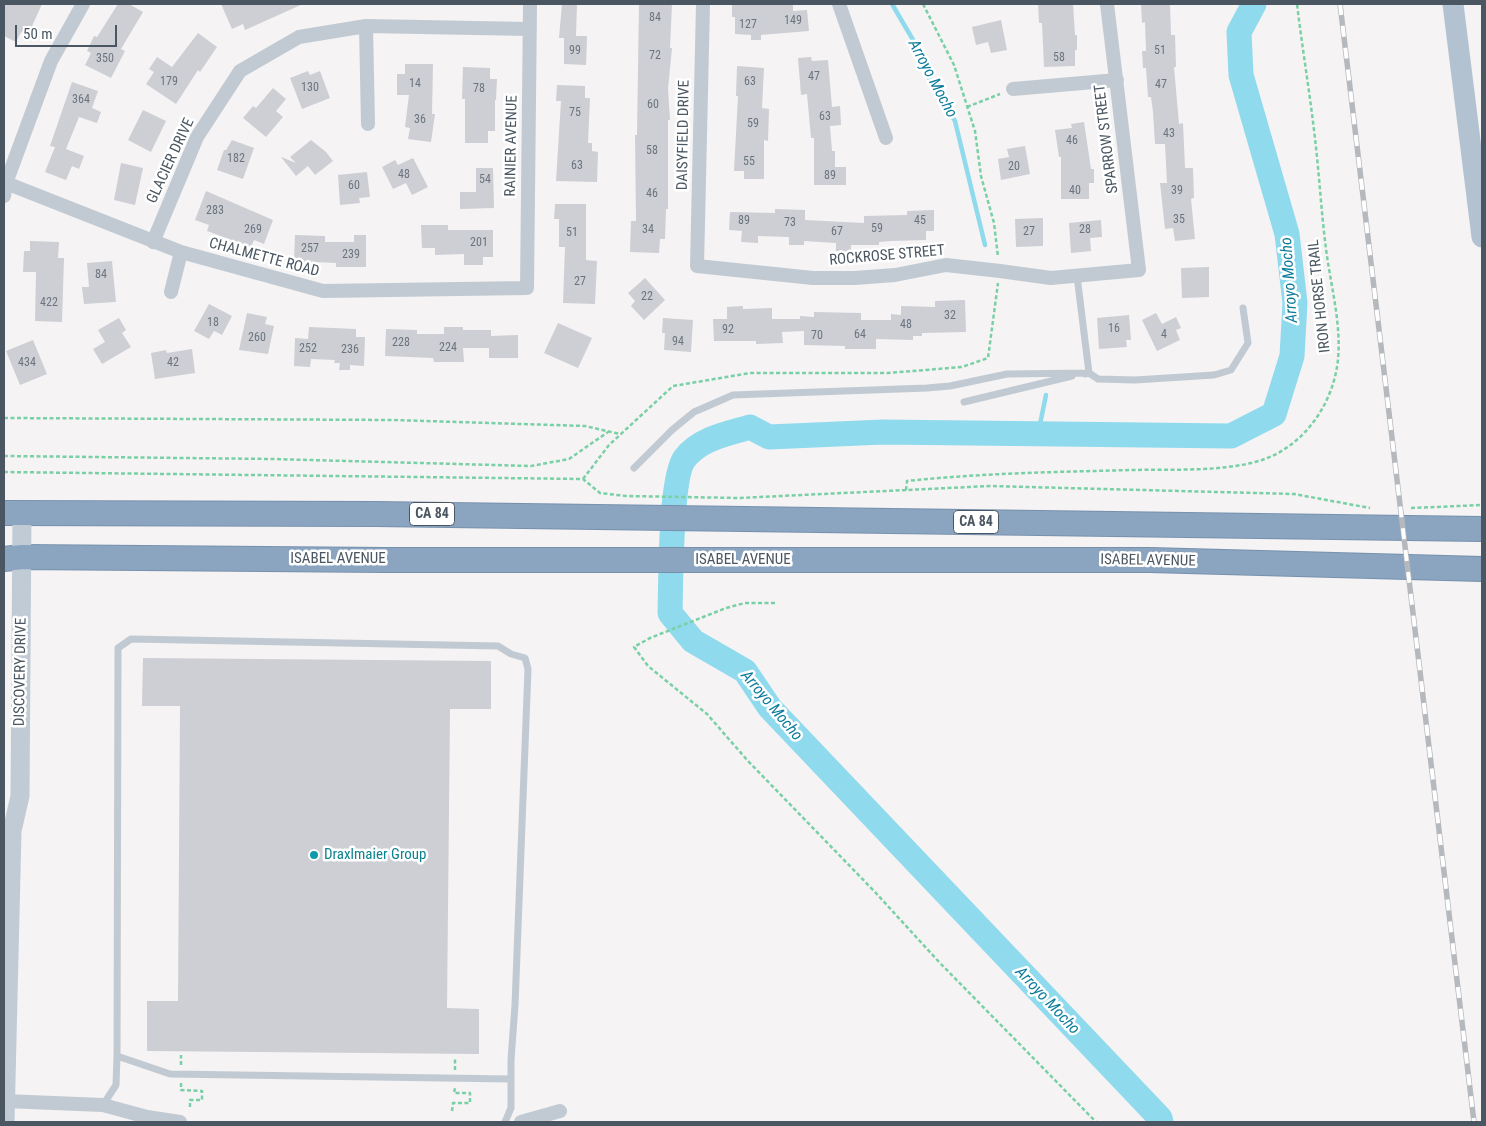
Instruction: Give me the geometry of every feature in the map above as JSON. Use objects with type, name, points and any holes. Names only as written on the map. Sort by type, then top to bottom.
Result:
[{"type":"highway","name":"CA 84","points":[[13,513],[375,514],[627,507],[1482,529]]},
{"type":"highway","name":"ISABEL AVENUE","points":[[13,558],[1150,560],[1482,569]]},
{"type":"main road","points":[[1453,4],[1482,237]]},
{"type":"street","points":[[5,190],[51,61],[83,4]]},
{"type":"street","name":"RAINIER AVENUE","points":[[527,288],[530,4]]},
{"type":"street","name":"DAISYFIELD DRIVE","points":[[697,266],[703,4]]},
{"type":"street","points":[[839,4],[886,138]]},
{"type":"street","name":"SPARROW STREET","points":[[1107,4],[1139,270]]},
{"type":"street","points":[[366,26],[368,124]]},
{"type":"street","name":"GLACIER DRIVE","points":[[153,242],[197,136],[240,70],[299,37],[366,26],[530,29]]},
{"type":"street","points":[[1013,89],[1117,80]]},
{"type":"street","name":"CHALMETTE ROAD","points":[[5,190],[181,252],[323,291],[527,288]]},
{"type":"street","points":[[172,292],[181,252]]},
{"type":"street","name":"ROCKROSE STREET","points":[[697,266],[812,278],[871,277],[946,266],[1000,270],[1051,278],[1139,270]]},
{"type":"street","name":"DISCOVERY DRIVE","points":[[5,1122],[12,830],[20,796],[13,513]]},
{"type":"street","name":"DISCOVERY DRIVE","points":[[4,810],[12,830]]},
{"type":"street","points":[[5,1101],[103,1105],[147,1117],[180,1122]]},
{"type":"street","points":[[521,1122],[560,1110]]},
{"type":"lane","points":[[1076,276],[1089,373]]},
{"type":"lane","points":[[634,468],[672,430],[694,412],[733,395],[928,388],[950,386],[1006,374],[1089,373],[1098,379],[1135,380],[1214,375],[1231,370],[1248,343],[1243,308]]},
{"type":"lane","points":[[964,402],[1089,373]]},
{"type":"lane","points":[[103,1105],[116,1085],[117,1056],[118,648],[131,639],[498,646],[511,654],[525,658],[528,669],[511,1108],[505,1122]]},
{"type":"lane","points":[[117,1056],[170,1074],[511,1079]]},
{"type":"path","points":[[583,479],[609,444],[673,386],[750,373],[888,372],[962,367],[988,358],[1000,270],[994,222],[981,176],[975,131],[954,65],[923,4]]},
{"type":"path","name":"IRON HORSE TRAIL","points":[[906,490],[907,481],[996,473],[1190,468],[1244,464],[1270,457],[1290,445],[1308,430],[1325,406],[1332,388],[1339,348],[1297,4]]},
{"type":"path","points":[[967,108],[1013,89]]},
{"type":"path","points":[[4,418],[394,420],[585,426],[620,434]]},
{"type":"path","points":[[4,456],[116,456],[531,466],[569,459],[608,432]]},
{"type":"path","points":[[4,472],[583,479],[600,493],[627,507],[739,509],[906,490],[990,486],[1294,494],[1378,509]]},
{"type":"path","points":[[1407,508],[1482,505]]},
{"type":"path","points":[[775,604],[745,603],[726,608],[650,638],[634,647],[648,666],[708,714],[748,761],[875,892],[939,962],[1096,1122]]},
{"type":"path","points":[[181,1085],[180,1090],[202,1091],[202,1100],[190,1100],[190,1107]]},
{"type":"path","points":[[452,1111],[453,1103],[470,1103],[470,1093],[454,1093],[454,1088]]},
{"type":"building","points":[[4,4],[42,4],[28,35],[21,32],[16,42],[4,36]]},
{"type":"building","points":[[118,4],[129,4],[143,12],[121,49],[125,51],[111,78],[85,65],[91,53],[87,51],[94,36],[97,37]]},
{"type":"building","points":[[221,4],[303,4],[245,30],[243,24],[232,29]]},
{"type":"building","points":[[562,4],[577,4],[576,36],[587,36],[586,65],[564,64],[564,38],[559,38]]},
{"type":"building","points":[[639,4],[672,4],[670,48],[672,48],[668,89],[670,120],[668,120],[668,209],[666,209],[665,239],[660,239],[659,253],[630,252],[631,221],[636,221],[635,135],[637,135]]},
{"type":"building","points":[[732,4],[793,4],[793,11],[807,10],[809,31],[761,35],[761,40],[751,40],[751,35],[735,34],[735,17],[732,17]]},
{"type":"building","points":[[1038,4],[1073,4],[1075,35],[1077,35],[1075,66],[1044,67],[1042,23],[1039,23]]},
{"type":"building","points":[[1141,4],[1170,4],[1171,35],[1175,35],[1176,67],[1174,67],[1179,124],[1183,123],[1185,168],[1193,168],[1194,198],[1191,199],[1195,239],[1175,241],[1173,228],[1165,229],[1160,183],[1167,183],[1165,144],[1155,144],[1151,97],[1148,97],[1146,68],[1143,68],[1142,51],[1146,51],[1145,22],[1142,23]]},
{"type":"building","points":[[1001,20],[1007,50],[991,53],[988,42],[976,45],[972,27]]},
{"type":"building","points":[[198,33],[217,47],[200,72],[198,70],[176,104],[146,84],[154,72],[149,69],[157,57],[172,67]]},
{"type":"building","points":[[811,57],[812,61],[828,60],[832,107],[840,106],[841,125],[830,126],[832,151],[835,151],[835,167],[846,167],[846,185],[814,185],[814,138],[811,138],[807,94],[801,95],[798,58]]},
{"type":"building","points":[[405,64],[433,64],[432,114],[435,114],[431,142],[408,139],[410,128],[405,127],[409,95],[397,95],[397,74],[405,74]]},
{"type":"building","points":[[737,66],[764,68],[762,108],[769,109],[768,141],[764,140],[764,179],[744,179],[744,171],[734,171],[738,96],[736,96]]},
{"type":"building","points":[[463,67],[490,68],[490,79],[497,79],[495,131],[488,131],[488,143],[465,143],[465,99],[462,99]]},
{"type":"building","points":[[308,71],[310,75],[320,71],[330,98],[302,109],[290,78]]},
{"type":"building","points":[[72,82],[98,91],[92,108],[101,112],[97,123],[79,117],[66,149],[84,156],[79,169],[72,166],[66,180],[45,172],[55,147],[50,146]]},
{"type":"building","points":[[557,85],[585,86],[585,98],[590,98],[588,143],[592,143],[592,151],[598,152],[597,182],[556,181],[561,101],[556,101]]},
{"type":"building","points":[[273,88],[286,99],[276,111],[283,117],[266,137],[243,118],[253,106],[256,108]]},
{"type":"building","points":[[143,110],[166,121],[151,152],[128,140]]},
{"type":"building","points":[[1084,122],[1091,169],[1094,169],[1094,183],[1089,183],[1089,199],[1061,199],[1061,157],[1059,157],[1055,130],[1072,128],[1071,124]]},
{"type":"building","points":[[232,140],[254,148],[243,179],[217,170],[224,150],[226,150]]},
{"type":"building","points":[[311,140],[326,152],[333,161],[315,175],[308,166],[296,176],[281,157],[296,163],[290,157]]},
{"type":"building","points":[[1025,146],[1030,174],[1001,180],[998,159],[1009,157],[1007,149]]},
{"type":"building","points":[[413,158],[428,187],[412,195],[406,183],[393,189],[382,167],[395,160],[398,165]]},
{"type":"building","points":[[121,163],[143,168],[135,205],[114,200]]},
{"type":"building","points":[[476,168],[493,168],[494,208],[460,209],[460,192],[476,192]]},
{"type":"building","points":[[367,172],[370,197],[359,198],[360,203],[340,205],[338,175]]},
{"type":"building","points":[[206,191],[273,220],[264,244],[254,240],[251,247],[207,231],[209,225],[195,220]]},
{"type":"building","points":[[555,204],[586,204],[586,260],[597,261],[595,304],[563,303],[565,247],[559,247],[559,219],[554,219]]},
{"type":"building","points":[[775,209],[805,210],[805,220],[864,223],[864,216],[907,215],[907,211],[934,210],[934,231],[926,231],[926,240],[879,242],[879,245],[851,245],[851,252],[836,251],[836,243],[804,241],[804,245],[789,245],[789,237],[758,236],[758,243],[741,242],[742,231],[729,230],[730,212],[775,213]]},
{"type":"building","points":[[1043,218],[1043,246],[1016,247],[1015,219]]},
{"type":"building","points":[[1101,220],[1102,237],[1090,238],[1091,251],[1071,253],[1069,223]]},
{"type":"building","points":[[421,225],[448,225],[448,230],[493,230],[493,257],[483,257],[483,265],[464,265],[464,254],[435,255],[435,248],[422,248]]},
{"type":"building","points":[[295,235],[325,236],[325,242],[354,242],[354,235],[366,235],[366,267],[336,267],[336,263],[294,261]]},
{"type":"building","points":[[30,241],[59,242],[58,258],[64,258],[62,322],[35,321],[36,272],[23,272],[24,251],[30,251]]},
{"type":"building","points":[[112,261],[116,302],[84,304],[82,287],[89,287],[87,263]]},
{"type":"building","points":[[1209,267],[1209,297],[1182,298],[1181,268]]},
{"type":"building","points":[[645,278],[665,300],[644,320],[631,306],[635,301],[628,293]]},
{"type":"building","points":[[965,300],[966,332],[922,333],[922,336],[913,336],[913,340],[876,339],[876,349],[845,349],[845,346],[804,345],[804,331],[782,332],[783,343],[756,344],[756,341],[714,341],[713,319],[727,319],[727,307],[743,306],[743,309],[772,308],[772,319],[800,319],[800,316],[814,317],[814,312],[861,313],[861,320],[891,320],[891,314],[901,315],[901,306],[935,307],[935,301]]},
{"type":"building","points":[[209,304],[232,316],[222,335],[214,331],[209,339],[194,331]]},
{"type":"building","points":[[247,313],[267,317],[265,324],[274,326],[268,354],[239,350]]},
{"type":"building","points":[[1156,313],[1162,324],[1176,317],[1181,328],[1176,330],[1180,340],[1157,351],[1142,320]]},
{"type":"building","points":[[1129,315],[1131,340],[1126,340],[1127,347],[1099,349],[1097,318]]},
{"type":"building","points":[[119,318],[126,330],[122,333],[131,347],[102,364],[93,349],[105,342],[98,330]]},
{"type":"building","points":[[663,318],[693,320],[691,352],[664,350],[665,333],[662,333]]},
{"type":"building","points":[[558,323],[592,338],[578,368],[544,353]]},
{"type":"building","points":[[309,327],[356,329],[356,337],[365,337],[364,366],[350,365],[350,370],[339,370],[340,363],[334,363],[335,360],[311,359],[310,367],[294,366],[295,338],[308,339]]},
{"type":"building","points":[[444,327],[463,327],[463,330],[491,330],[491,336],[518,335],[518,358],[489,358],[489,348],[463,348],[464,362],[434,362],[433,358],[385,356],[386,329],[417,330],[417,334],[444,334]]},
{"type":"building","points":[[33,340],[47,374],[20,385],[6,351]]},
{"type":"building","points":[[192,349],[195,373],[155,379],[151,353],[166,350],[167,353]]},
{"type":"building","name":"Draxlmaier Group","points":[[143,658],[491,661],[491,709],[450,709],[447,1008],[479,1009],[479,1054],[147,1051],[147,1001],[178,1001],[180,706],[142,706]]},
{"type":"waterway","name":"Arroyo Mocho","points":[[892,4],[916,45],[929,78],[955,121],[985,245]]},
{"type":"waterway","name":"Arroyo Mocho","points":[[1161,1122],[1160,1118],[770,708],[745,671],[693,641],[670,613],[674,507],[680,469],[691,451],[707,441],[750,427],[769,437],[883,432],[1231,436],[1274,414],[1292,356],[1295,303],[1287,234],[1241,75],[1239,32],[1254,4]]},
{"type":"waterway","name":"Arroyo Mocho","points":[[1038,434],[1046,395]]},
{"type":"railway","points":[[1340,4],[1474,1122]]},
{"type":"place","name":"Draxlmaier Group","points":[[314,855]]}]
